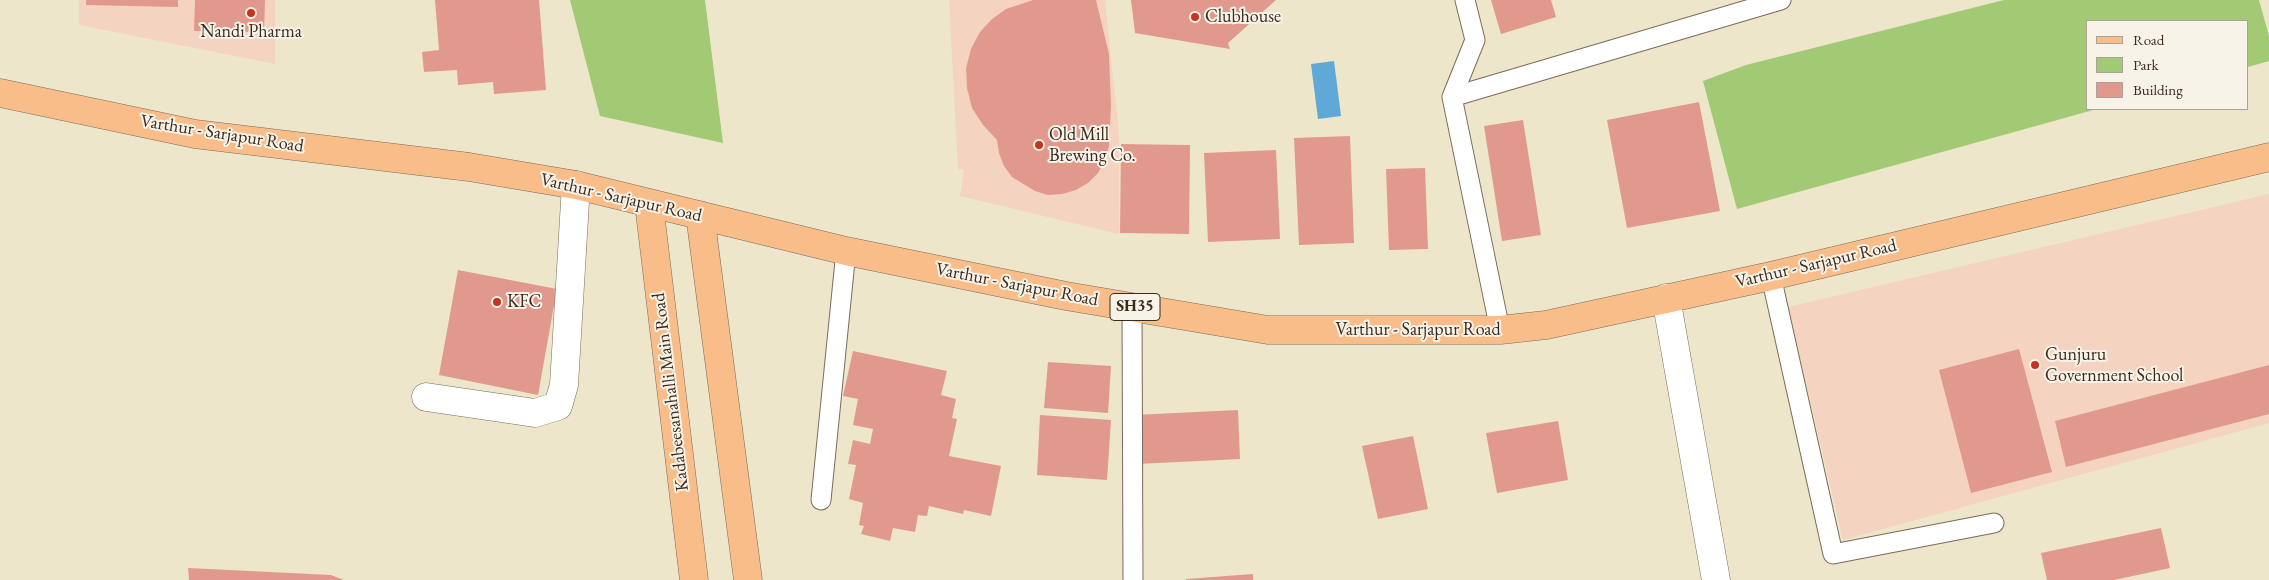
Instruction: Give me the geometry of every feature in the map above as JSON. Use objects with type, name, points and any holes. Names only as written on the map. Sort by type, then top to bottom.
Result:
[{"type":"main road","name":"Varthur - Sarjapur Road","points":[[0,93],[195,134],[469,167],[576,185],[846,251],[1066,296],[1268,330],[1500,330],[1546,325],[1771,276],[2269,157]]},
{"type":"main road","name":"Kadabeesanahalli Main Road","points":[[649,204],[694,580]]},
{"type":"main road","points":[[700,215],[748,580]]},
{"type":"street","points":[[426,397],[535,413],[558,406],[564,385],[576,185]]},
{"type":"street","points":[[1666,298],[1716,580]]},
{"type":"lane","points":[[1465,0],[1475,40],[1452,98],[1500,330]]},
{"type":"lane","points":[[1452,98],[1781,0]]},
{"type":"lane","points":[[821,500],[846,251]]},
{"type":"lane","points":[[1771,276],[1833,554],[1994,523]]},
{"type":"lane","points":[[1132,306],[1133,580]]},
{"type":"shaded area","points":[[79,0],[275,0],[275,64],[79,25]]},
{"type":"shaded area","points":[[949,0],[1105,0],[1119,134],[1119,234],[960,196],[964,170],[958,169]]},
{"type":"shaded area","name":"Gunjuru Government School","points":[[2269,194],[2269,423],[1843,540],[1788,307]]},
{"type":"green space","points":[[570,0],[705,0],[723,143],[600,116]]},
{"type":"green space","points":[[2004,0],[2259,0],[2269,36],[2269,61],[2249,67],[2249,20],[2086,20],[2086,110],[2093,110],[1737,209],[1703,81],[1746,65]]},
{"type":"water","points":[[1334,61],[1341,116],[1318,119],[1311,64]]},
{"type":"building","points":[[86,0],[178,0],[178,7],[86,5]]},
{"type":"building","points":[[195,0],[265,0],[264,32],[194,31]]},
{"type":"building","points":[[435,0],[539,0],[546,90],[494,94],[493,82],[458,85],[457,70],[424,72],[422,52],[439,50]]},
{"type":"building","points":[[1033,0],[1096,0],[1109,54],[1111,106],[1109,146],[1105,160],[1098,173],[1088,183],[1076,190],[1062,194],[1048,195],[1035,191],[1012,177],[1004,166],[997,140],[983,125],[972,108],[967,88],[966,68],[971,49],[980,32],[992,19],[1006,9]]},
{"type":"building","name":"Clubhouse","points":[[1131,0],[1276,0],[1228,43],[1230,49],[1135,33]]},
{"type":"building","points":[[1491,0],[1551,0],[1556,17],[1501,34]]},
{"type":"building","points":[[1699,102],[1720,211],[1627,228],[1607,120]]},
{"type":"building","points":[[1523,120],[1541,235],[1502,241],[1484,126]]},
{"type":"building","points":[[1350,136],[1354,243],[1299,245],[1294,138]]},
{"type":"building","points":[[1121,144],[1190,145],[1189,234],[1120,233]]},
{"type":"building","points":[[1276,150],[1280,239],[1208,242],[1204,153]]},
{"type":"building","points":[[1425,168],[1428,249],[1389,250],[1386,169]]},
{"type":"building","points":[[458,270],[557,289],[538,395],[439,375]]},
{"type":"building","points":[[2019,349],[2052,472],[1971,493],[1939,370]]},
{"type":"building","points":[[853,351],[947,371],[941,395],[956,399],[952,418],[957,419],[949,456],[1001,466],[991,516],[964,510],[963,514],[929,506],[927,516],[918,515],[915,532],[893,528],[890,541],[861,534],[864,526],[859,525],[863,503],[849,499],[856,465],[848,464],[853,440],[870,444],[873,429],[853,425],[858,399],[843,396]]},
{"type":"building","points":[[1048,362],[1111,366],[1108,413],[1044,408]]},
{"type":"building","points":[[2269,365],[2269,414],[2066,467],[2055,421]]},
{"type":"building","points":[[1238,410],[1240,459],[1137,464],[1134,415]]},
{"type":"building","points":[[1040,415],[1111,420],[1107,480],[1037,475]]},
{"type":"building","points":[[1558,421],[1568,480],[1497,493],[1486,433]]},
{"type":"building","points":[[1413,436],[1428,509],[1378,519],[1362,446]]},
{"type":"building","points":[[2161,528],[2170,568],[2114,580],[2047,580],[2041,553]]},
{"type":"building","points":[[188,568],[331,575],[344,580],[189,580]]},
{"type":"building","points":[[1253,574],[1253,580],[1186,580],[1186,579]]},
{"type":"place","name":"Nandi Pharma","points":[[251,13]]},
{"type":"place","name":"Clubhouse","points":[[1195,17]]},
{"type":"place","name":"Old Mill Brewing Co.","points":[[1039,145]]},
{"type":"place","name":"KFC","points":[[497,302]]},
{"type":"place","name":"Gunjuru Government School","points":[[2035,365]]}]
